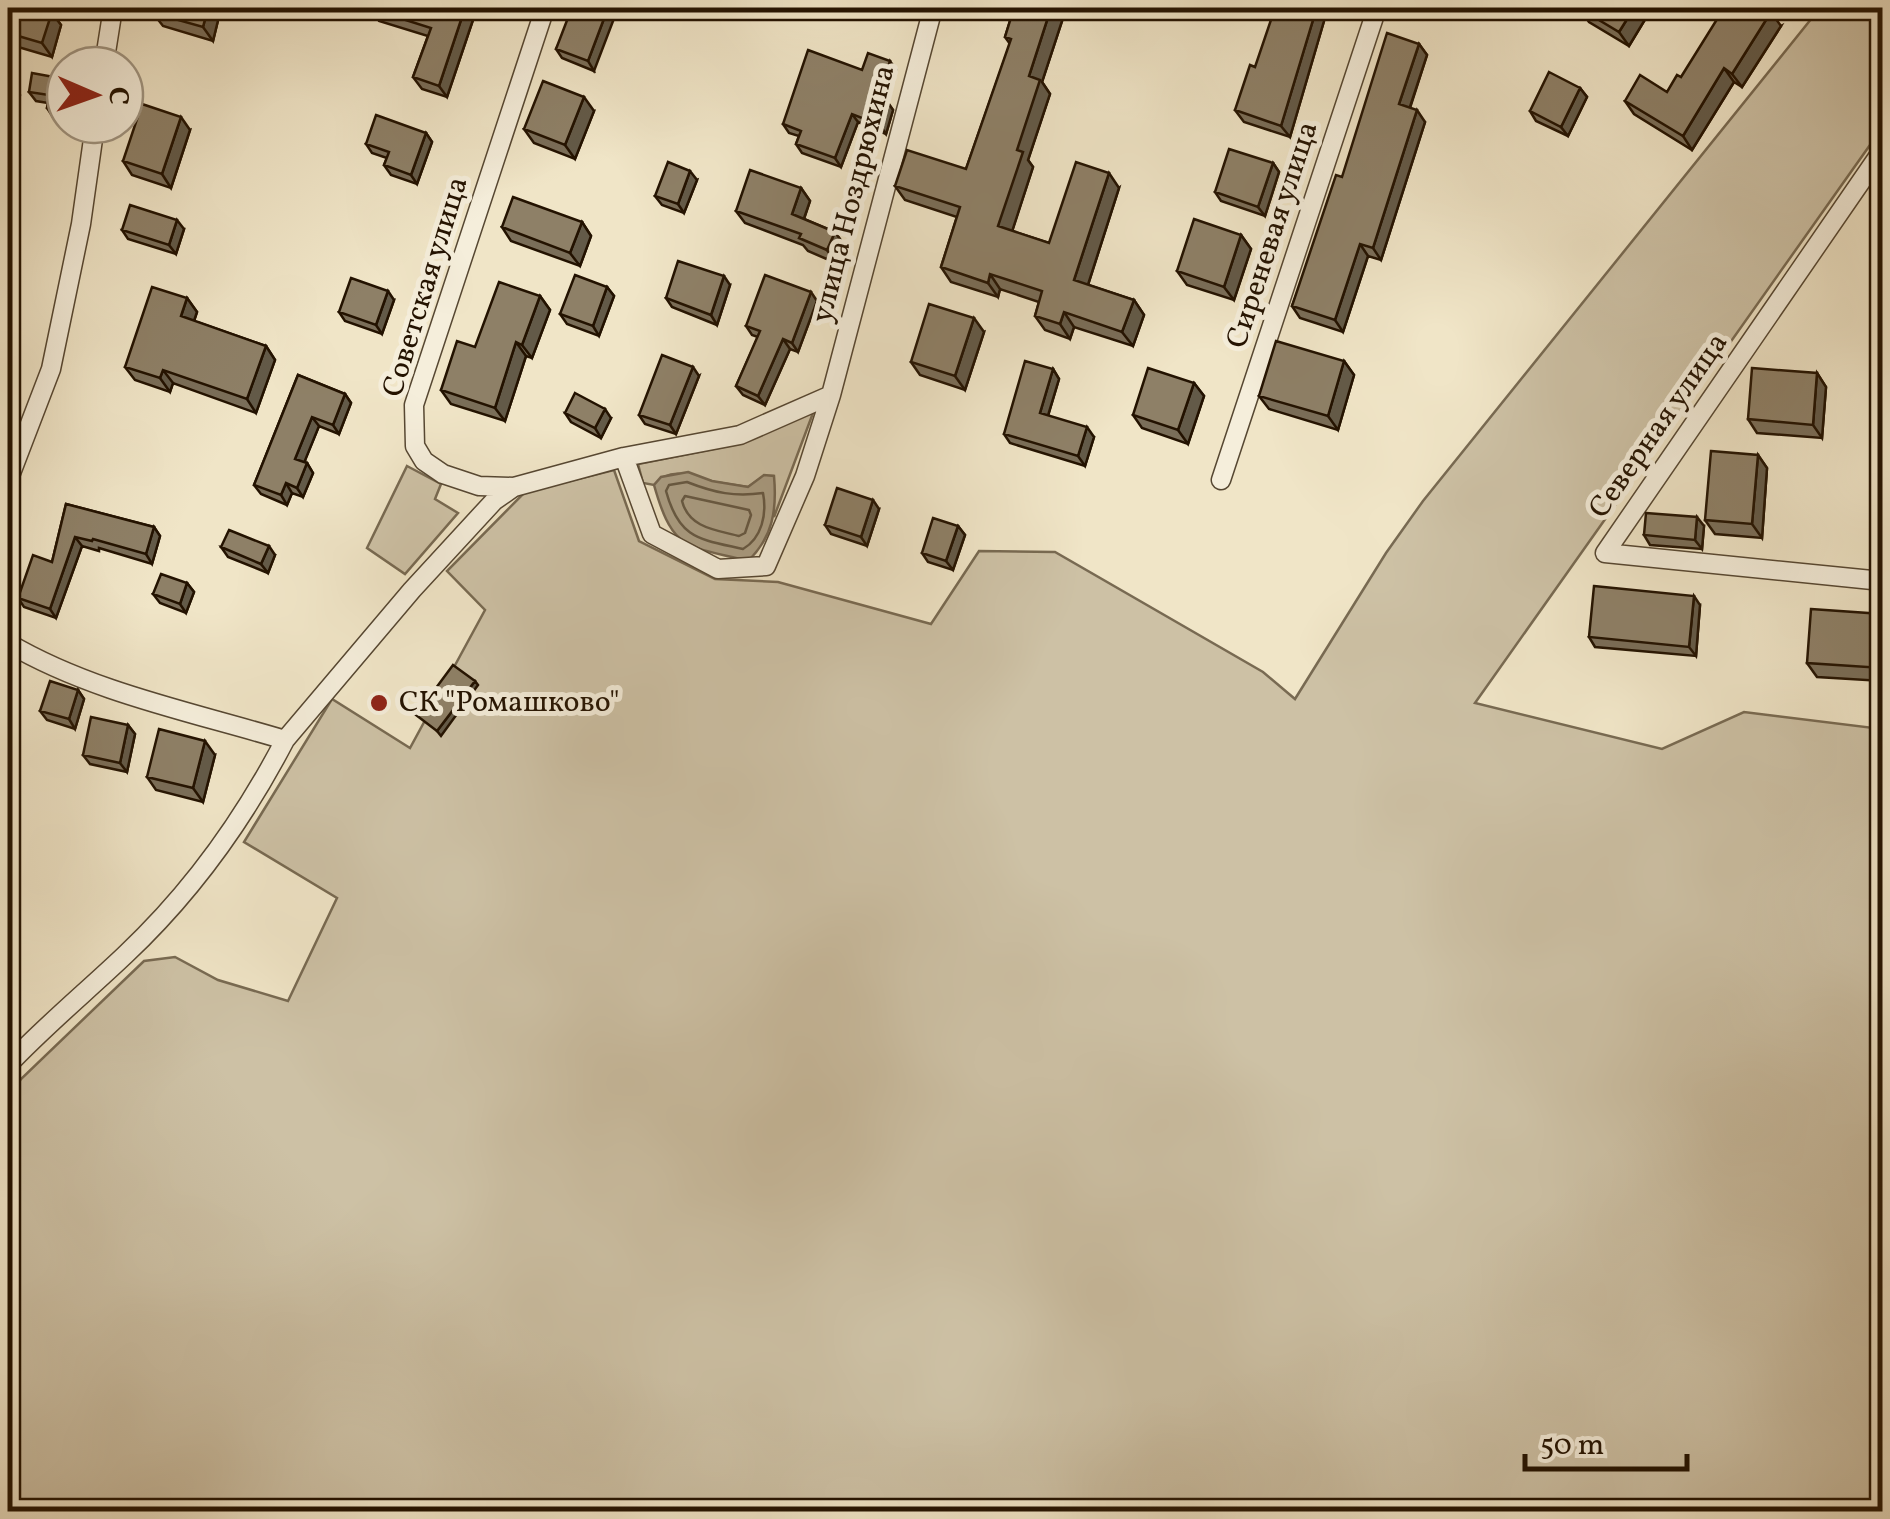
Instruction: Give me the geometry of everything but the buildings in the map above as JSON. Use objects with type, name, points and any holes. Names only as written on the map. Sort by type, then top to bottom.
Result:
[{"type":"street","points":[[107,45],[113,8]]},
{"type":"street","name":"Советская улица","points":[[544,8],[414,405],[414,446],[424,461],[442,474],[479,486],[514,487],[624,457],[740,435],[831,395]]},
{"type":"street","name":"улица Ноздрюхина","points":[[624,457],[652,534],[718,568],[766,566],[805,476],[831,395],[932,8]]},
{"type":"street","name":"Сиреневая улица","points":[[1221,480],[1376,8]]},
{"type":"street","points":[[8,481],[52,369],[92,145]]},
{"type":"street","name":"Северная улица","points":[[1882,150],[1605,552],[1882,581]]},
{"type":"street","points":[[8,1065],[127,953],[190,886],[260,787],[284,740],[412,590],[494,501],[514,487]]},
{"type":"street","points":[[8,643],[36,660],[80,678],[284,740]]},
{"type":"shaded area","points":[[1820,8],[1882,8],[1882,128],[1475,703],[1662,749],[1744,712],[1882,729],[1882,1511],[8,1512],[8,1098],[21,1079],[144,961],[175,957],[218,980],[288,1001],[337,898],[244,842],[332,699],[410,748],[485,610],[447,571],[525,492],[614,470],[639,541],[715,579],[778,582],[931,624],[979,551],[1055,552],[1263,672],[1295,699],[1423,501]]},
{"type":"shaded area","points":[[816,405],[774,517],[773,476],[764,476],[748,487],[683,474],[668,475],[654,485],[643,483],[638,464],[743,443]]},
{"type":"shaded area","points":[[407,466],[441,484],[435,499],[458,513],[405,574],[367,548]]},
{"type":"water","points":[[688,472],[748,487],[764,475],[774,476],[775,500],[768,533],[748,561],[696,548],[668,523],[654,485],[661,477]]},
{"type":"place","name":"СК \"Ромашково\"","points":[[379,703]]}]
